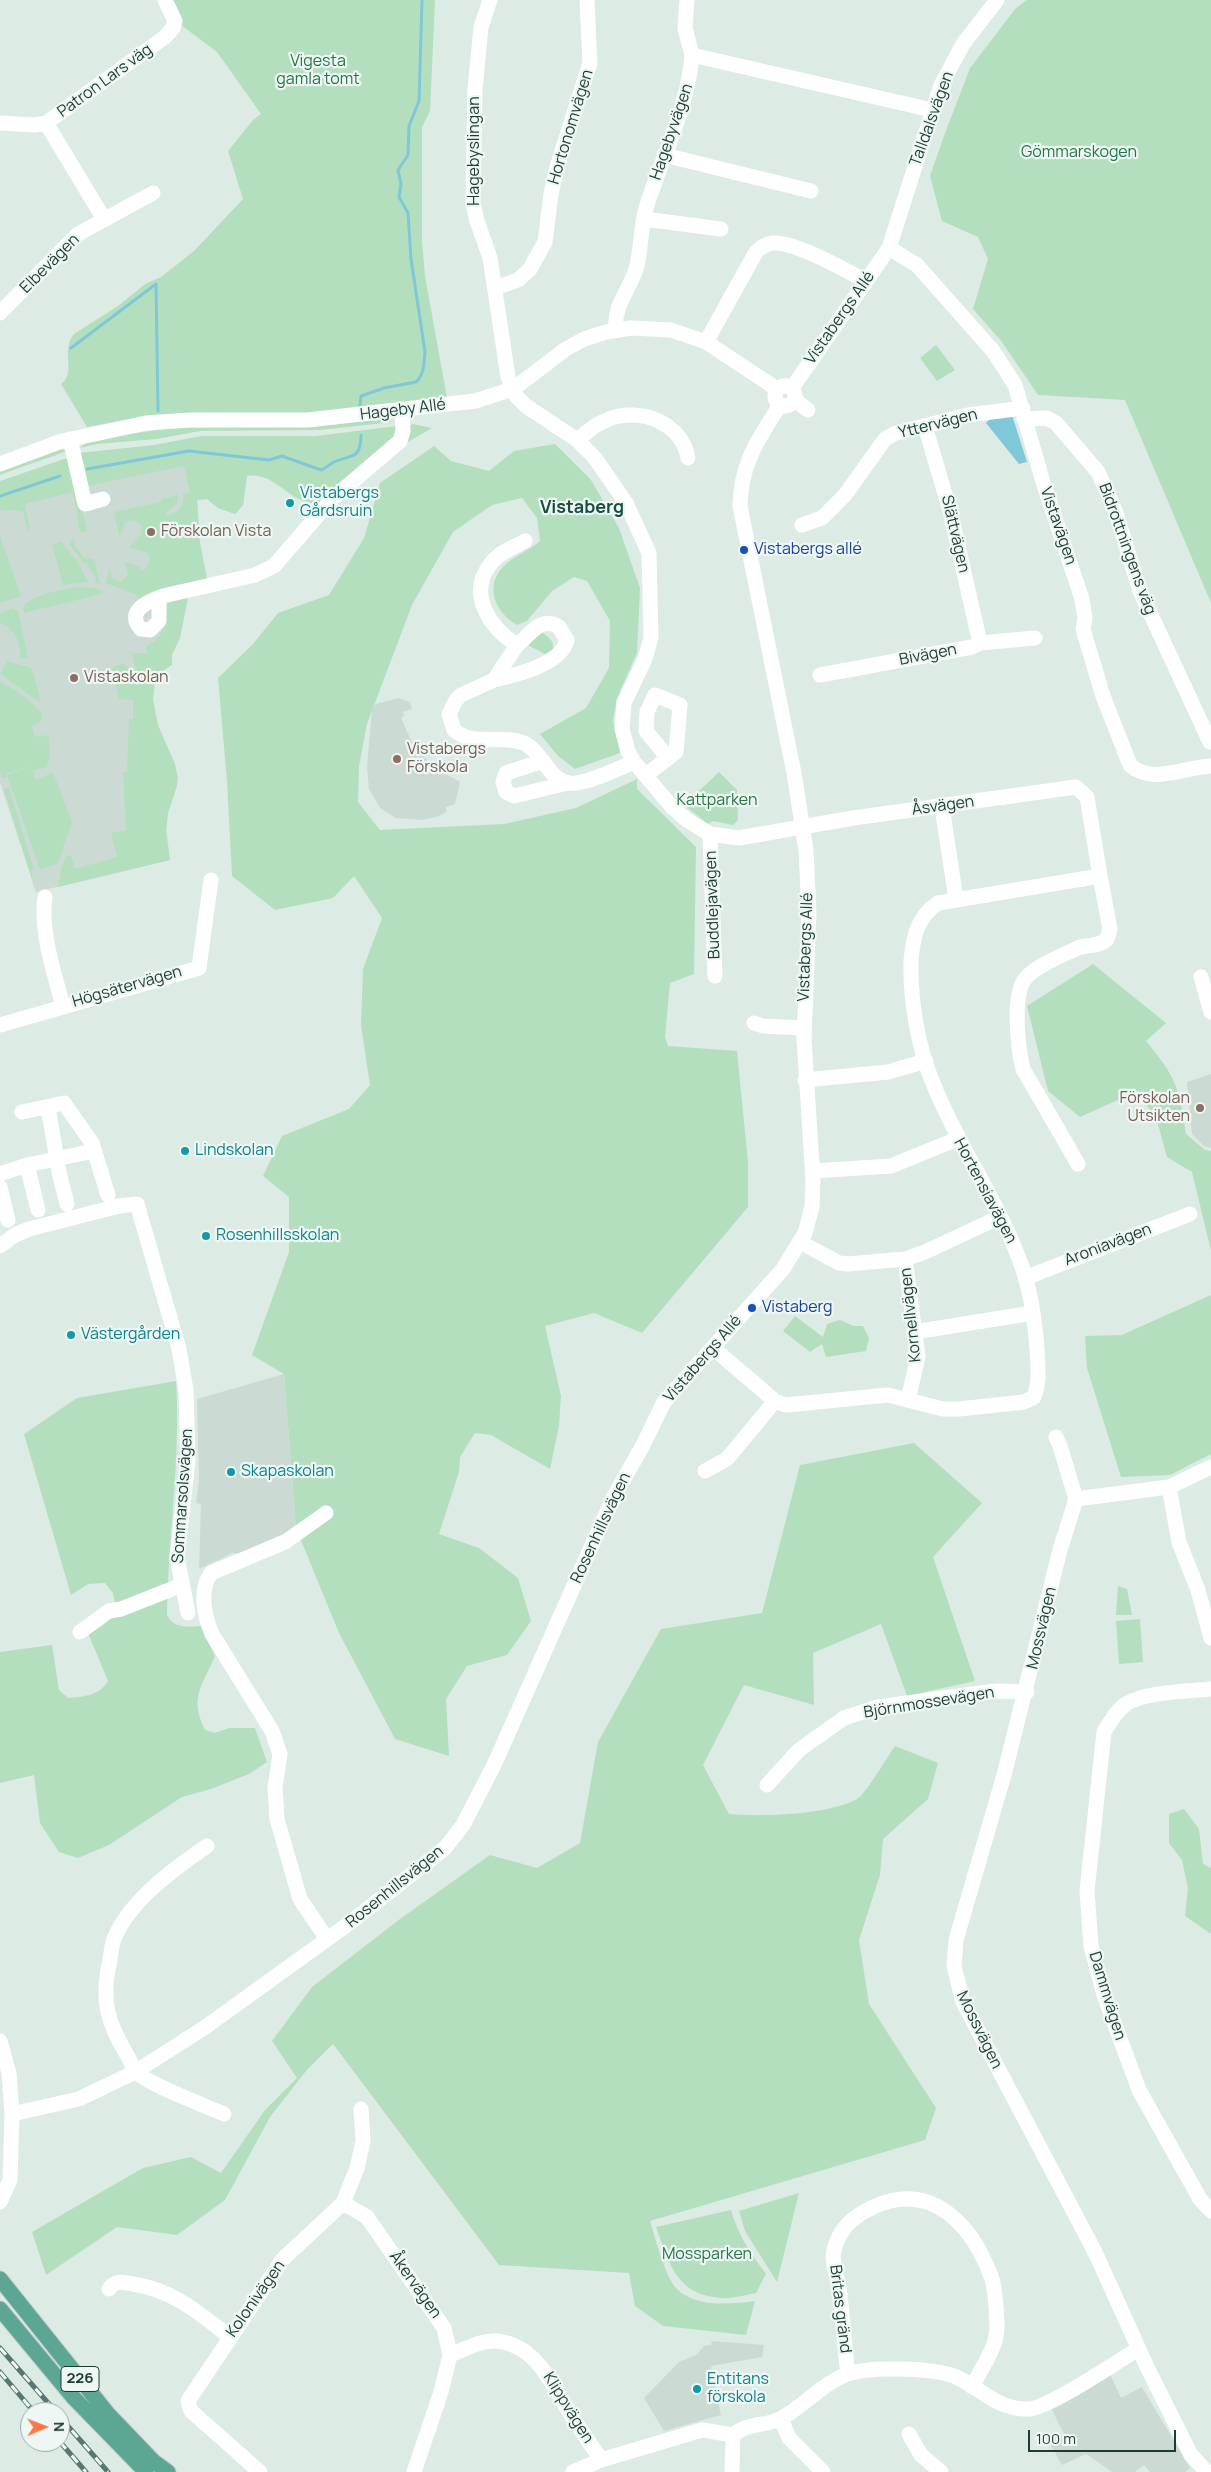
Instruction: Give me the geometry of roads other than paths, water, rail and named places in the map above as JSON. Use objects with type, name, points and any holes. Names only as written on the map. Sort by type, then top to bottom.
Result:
[{"type":"main road","name":"226","points":[[0,2279],[108,2414],[152,2461],[168,2472]]},
{"type":"main road","name":"226","points":[[0,2309],[73,2397],[146,2472]]},
{"type":"street","name":"Patron Lars väg","points":[[0,123],[35,125],[46,123],[169,33],[175,21],[165,0]]},
{"type":"street","name":"Hagebyslingan","points":[[490,0],[481,27],[475,89],[473,202],[476,218],[490,258],[508,377],[512,389]]},
{"type":"street","name":"Hortonomvägen","points":[[495,288],[518,280],[530,269],[546,242],[551,194],[590,63],[587,0]]},
{"type":"street","points":[[686,0],[684,28],[692,54],[932,110]]},
{"type":"street","name":"Talldalsvägen","points":[[888,248],[941,85],[963,44],[997,0]]},
{"type":"street","name":"Hagebyvägen","points":[[616,330],[615,320],[618,306],[633,279],[638,263],[644,219],[664,155],[689,87],[692,54]]},
{"type":"street","points":[[46,123],[104,219]]},
{"type":"street","points":[[664,155],[811,191]]},
{"type":"street","name":"Elbevägen","points":[[0,313],[71,240],[104,219],[153,193]]},
{"type":"street","points":[[644,219],[721,229]]},
{"type":"street","points":[[706,342],[756,252],[763,246],[775,243],[793,248],[822,259],[866,281]]},
{"type":"street","name":"Vistabergs Allé","points":[[642,1447],[664,1402],[783,1269],[800,1242],[812,1207],[813,1171],[805,1080],[804,1028],[809,913],[804,827],[740,506],[741,483],[749,455],[780,405],[776,399],[788,392],[888,248]]},
{"type":"street","name":"Vistavägen","points":[[888,248],[917,265],[926,284],[993,351],[1015,385],[1082,599],[1085,618],[1083,629],[1103,696],[1130,765],[1137,772],[1152,776],[1211,766]]},
{"type":"street","name":"Hageby Allé","points":[[0,464],[70,439],[146,423],[189,420],[308,420],[476,401],[512,389],[575,344],[595,335],[616,330],[658,328],[682,333],[706,342],[788,392],[808,410]]},
{"type":"street","points":[[512,389],[526,406],[577,440],[595,458],[626,503],[648,553],[651,638],[645,659],[624,703],[622,729],[628,751],[634,762],[672,807],[687,820],[710,834]]},
{"type":"street","points":[[159,598],[255,575],[274,566],[331,500],[400,441],[403,431],[402,410]]},
{"type":"street","name":"Yttervägen","points":[[802,525],[822,518],[845,495],[886,439],[896,433],[968,415],[1024,413]]},
{"type":"street","name":"Bidrottningens väg","points":[[1024,413],[1047,418],[1056,423],[1098,472],[1115,510],[1140,591],[1210,742]]},
{"type":"street","points":[[577,440],[607,419],[625,415],[645,416],[675,431],[682,439],[688,458]]},
{"type":"street","name":"Slättvägen","points":[[925,426],[950,511],[980,643]]},
{"type":"street","points":[[70,439],[85,504],[103,499]]},
{"type":"street","points":[[517,645],[493,625],[483,609],[480,593],[484,576],[493,561],[525,541]]},
{"type":"street","points":[[494,680],[517,645],[535,628],[546,623],[559,627],[567,640],[558,654],[538,666],[494,680],[456,700],[448,714],[451,727],[458,734],[470,738],[520,742],[532,748],[556,777],[568,783]]},
{"type":"street","name":"Bivägen","points":[[820,675],[972,647],[980,643],[1035,638]]},
{"type":"street","points":[[646,775],[668,758]]},
{"type":"street","points":[[543,761],[506,773],[503,782],[506,792],[514,796],[568,783],[580,783],[634,762]]},
{"type":"street","name":"Åsvägen","points":[[710,834],[739,838],[1070,786],[1082,791],[1087,797],[1100,876]]},
{"type":"street","points":[[942,806],[956,899]]},
{"type":"street","name":"Buddlejavägen","points":[[710,834],[715,976]]},
{"type":"street","points":[[1078,1164],[1023,1070],[1019,1056],[1018,996],[1022,983],[1030,973],[1080,947],[1098,944],[1107,939],[1110,929],[1100,876]]},
{"type":"street","name":"Hortensiavägen","points":[[775,1402],[796,1405],[888,1395],[943,1409],[959,1409],[1024,1402],[1034,1397],[1038,1388],[1038,1375],[1033,1313],[1026,1278],[1012,1240],[958,1139],[932,1082],[913,998],[912,941],[921,918],[927,910],[938,903],[1100,876]]},
{"type":"street","name":"Högsätervägen","points":[[0,1024],[199,968],[211,880]]},
{"type":"street","points":[[45,897],[43,913],[48,938],[48,953],[63,1006]]},
{"type":"street","points":[[1201,977],[1211,1012]]},
{"type":"street","points":[[754,1023],[763,1026],[804,1028]]},
{"type":"street","points":[[805,1080],[888,1072],[926,1061]]},
{"type":"street","points":[[22,1112],[64,1103],[92,1143],[108,1195]]},
{"type":"street","points":[[48,1107],[56,1160],[67,1204]]},
{"type":"street","points":[[813,1171],[891,1166],[958,1139]]},
{"type":"street","points":[[0,1174],[27,1165],[94,1152]]},
{"type":"street","points":[[27,1165],[38,1210]]},
{"type":"street","points":[[0,1187],[8,1220]]},
{"type":"street","name":"Sommarsolsvägen","points":[[0,1246],[15,1234],[29,1229],[119,1206],[137,1204],[179,1349],[186,1390],[188,1461],[177,1551],[188,1613]]},
{"type":"street","name":"Aroniavägen","points":[[1026,1278],[1190,1214]]},
{"type":"street","points":[[800,1242],[839,1263],[848,1264],[904,1259],[926,1252],[1000,1217]]},
{"type":"street","name":"Kornellvägen","points":[[904,1259],[918,1357],[908,1400]]},
{"type":"street","points":[[914,1332],[1033,1313]]},
{"type":"street","points":[[705,1470],[727,1459],[775,1402],[712,1348]]},
{"type":"street","points":[[1056,1437],[1076,1499],[1169,1487],[1211,1468]]},
{"type":"street","name":"Rosenhillsvägen","points":[[12,2114],[79,2098],[135,2072],[204,2028],[391,1893],[446,1848],[462,1825],[494,1765],[613,1498],[642,1447]]},
{"type":"street","points":[[1169,1487],[1179,1542],[1198,1590],[1211,1638]]},
{"type":"street","name":"Mossvägen","points":[[1076,1499],[1060,1550],[1027,1692],[956,1940],[954,1966],[962,2002],[1095,2252],[1138,2350],[1191,2455],[1203,2471]]},
{"type":"street","points":[[326,1513],[284,1542],[212,1573],[206,1580],[203,1592],[208,1624],[218,1646],[272,1731],[280,1754],[275,1787],[277,1820],[300,1898],[327,1939]]},
{"type":"street","points":[[80,1632],[109,1611],[121,1609],[182,1585]]},
{"type":"street","name":"Dammvägen","points":[[1211,1688],[1144,1698],[1127,1704],[1115,1715],[1104,1732],[1087,1891],[1091,1946],[1102,1987],[1139,2090],[1200,2199],[1211,2210]]},
{"type":"street","name":"Björnmossevägen","points":[[767,1786],[799,1750],[844,1718],[878,1707],[898,1704],[995,1691],[1027,1692]]},
{"type":"street","points":[[207,1846],[178,1866],[148,1891],[123,1924],[114,1939],[104,1989],[109,2016],[117,2038],[135,2072],[153,2083],[224,2114]]},
{"type":"street","points":[[0,2041],[9,2073],[12,2114],[10,2180],[0,2202]]},
{"type":"street","name":"Kolonivägen","points":[[260,2472],[191,2411],[188,2401],[283,2259],[343,2202],[357,2168],[363,2141],[361,2109]]},
{"type":"street","name":"Britas gränd","points":[[848,2374],[833,2252],[841,2232],[858,2214],[897,2199],[911,2199],[929,2202],[961,2222],[973,2240],[993,2280],[997,2328],[992,2346],[972,2387]]},
{"type":"street","name":"Åkervägen","points":[[343,2202],[367,2217],[432,2307],[444,2328],[450,2355],[441,2392],[414,2472]]},
{"type":"street","points":[[109,2289],[112,2284],[120,2281],[144,2285],[169,2294],[193,2307],[230,2338]]},
{"type":"street","name":"Klippvägen","points":[[450,2355],[478,2344],[497,2341],[514,2346],[528,2354],[550,2377],[601,2460]]},
{"type":"street","points":[[732,2472],[733,2435],[741,2428],[781,2419],[815,2394],[848,2374],[921,2370],[954,2376],[997,2403],[1012,2408],[1030,2410],[1049,2403],[1138,2350]]},
{"type":"street","points":[[781,2419],[789,2438],[823,2472]]},
{"type":"street","points":[[573,2472],[601,2460],[702,2430],[733,2435]]},
{"type":"street","points":[[909,2434],[921,2455],[940,2472]]},
{"type":"water","points":[[1012,415],[1027,462],[1019,464],[986,423],[991,418]]},
{"type":"waterway","points":[[360,406],[361,396],[384,388],[416,382],[421,376],[424,364],[425,352],[411,259],[408,213],[399,197],[401,184],[398,170],[408,155],[409,126],[419,101],[422,0]]},
{"type":"waterway","points":[[71,348],[156,284],[158,411]]},
{"type":"waterway","points":[[87,469],[189,451],[269,460],[282,456],[321,470],[338,460],[353,456],[359,450],[361,435]]},
{"type":"waterway","points":[[0,496],[60,476]]},
{"type":"railway","points":[[0,2348],[47,2402]]},
{"type":"railway","points":[[0,2372],[26,2402]]},
{"type":"railway","points":[[70,2428],[108,2472]]},
{"type":"railway","points":[[69,2452],[86,2472]]},
{"type":"place","name":"Vistabergs Gårdsruin","points":[[290,503]]},
{"type":"place","name":"Förskolan Vista","points":[[151,532]]},
{"type":"place","name":"Vistabergs allé","points":[[744,550]]},
{"type":"place","name":"Vistaskolan","points":[[74,678]]},
{"type":"place","name":"Vistabergs Förskola","points":[[397,759]]},
{"type":"place","name":"Förskolan Utsikten","points":[[1200,1108]]},
{"type":"place","name":"Lindskolan","points":[[185,1151]]},
{"type":"place","name":"Rosenhillsskolan","points":[[206,1236]]},
{"type":"place","name":"Vistaberg","points":[[752,1308]]},
{"type":"place","name":"Västergården","points":[[71,1335]]},
{"type":"place","name":"Skapaskolan","points":[[231,1472]]},
{"type":"place","name":"Entitans förskola","points":[[697,2389]]},
{"type":"district","name":"Vistaberg","points":[[582,508]]},
{"type":"park label","name":"Vigesta gamla tomt","points":[[318,71]]},
{"type":"park label","name":"Gömmarskogen","points":[[1079,153]]},
{"type":"park label","name":"Kattparken","points":[[717,801]]},
{"type":"park label","name":"Mossparken","points":[[707,2255]]}]
